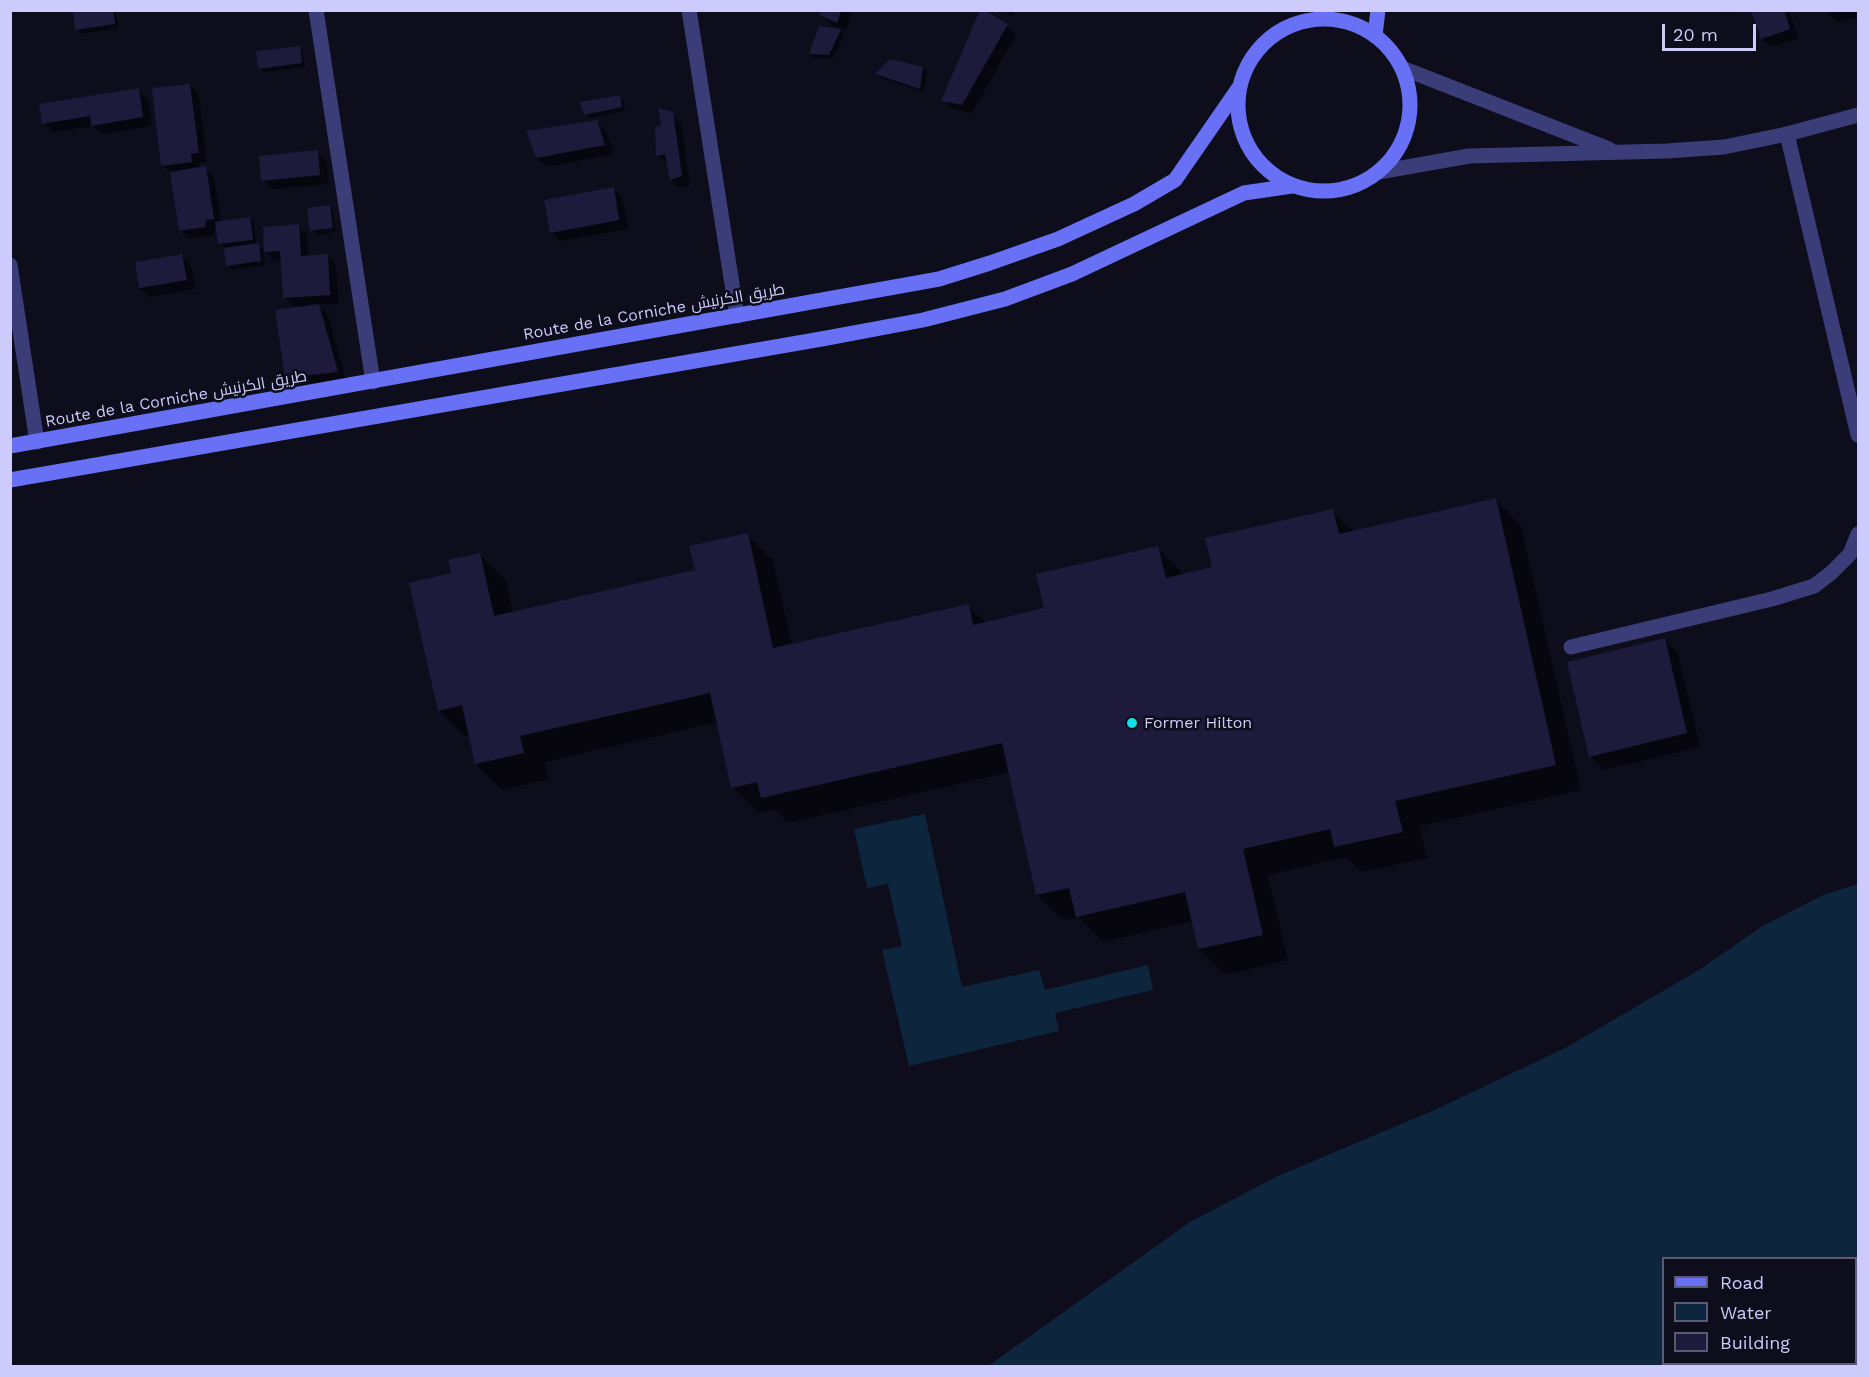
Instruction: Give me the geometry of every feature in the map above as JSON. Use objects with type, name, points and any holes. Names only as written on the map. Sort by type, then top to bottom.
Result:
[{"type":"street","points":[[316,10],[373,382]]},
{"type":"street","points":[[689,10],[737,316]]},
{"type":"street","points":[[1376,36],[1377,10]]},
{"type":"street","points":[[1292,186],[1266,170],[1247,145],[1238,116],[1239,86],[1245,70],[1263,44],[1307,16],[1354,24],[1376,36],[1391,50],[1402,68],[1410,95],[1409,124],[1398,150],[1379,172]]},
{"type":"street","points":[[1402,68],[1615,151]]},
{"type":"street","name":"Route de la Corniche طريق الكرنيش","points":[[10,446],[939,279],[990,263],[1079,229],[1134,204],[1175,180],[1239,86]]},
{"type":"street","points":[[10,480],[923,320],[1005,299],[1072,274],[1244,193],[1292,186],[1322,191],[1352,187],[1379,172],[1469,156],[1666,151],[1724,147],[1788,134],[1858,115]]},
{"type":"street","points":[[1788,134],[1858,435]]},
{"type":"street","points":[[10,265],[37,442]]},
{"type":"street","points":[[1571,646],[1772,599],[1814,586],[1850,554],[1858,534]]},
{"type":"water","points":[[925,814],[962,987],[1039,970],[1045,990],[1148,965],[1153,990],[1055,1013],[1059,1031],[909,1066],[882,950],[902,946],[888,884],[867,888],[854,829]]},
{"type":"water","points":[[1858,884],[1858,1366],[988,1366],[1190,1222],[1278,1176],[1439,1108],[1567,1047],[1699,970],[1761,927],[1823,895]]},
{"type":"building","points":[[73,10],[113,10],[115,24],[75,30]]},
{"type":"building","points":[[821,10],[841,10],[837,23],[819,15]]},
{"type":"building","points":[[980,10],[1008,24],[962,105],[941,101]]},
{"type":"building","points":[[1751,10],[1784,10],[1790,29],[1761,39]]},
{"type":"building","points":[[819,26],[841,29],[829,55],[809,54]]},
{"type":"building","points":[[300,46],[302,63],[258,69],[256,51]]},
{"type":"building","points":[[890,59],[923,67],[920,89],[875,74]]},
{"type":"building","points":[[190,84],[199,153],[191,154],[192,162],[161,166],[152,88]]},
{"type":"building","points":[[139,88],[143,117],[91,126],[90,116],[42,124],[39,104]]},
{"type":"building","points":[[620,95],[622,107],[584,115],[580,102]]},
{"type":"building","points":[[658,108],[673,112],[682,176],[670,180],[665,154],[656,156],[655,127],[661,125]]},
{"type":"building","points":[[597,120],[605,145],[536,158],[526,131]]},
{"type":"building","points":[[318,150],[320,175],[261,181],[259,156]]},
{"type":"building","points":[[206,166],[214,219],[206,220],[205,227],[179,231],[170,172]]},
{"type":"building","points":[[614,187],[619,220],[550,233],[544,200]]},
{"type":"building","points":[[330,205],[333,228],[310,231],[307,208]]},
{"type":"building","points":[[250,217],[253,240],[218,244],[215,222]]},
{"type":"building","points":[[299,224],[301,256],[328,254],[330,295],[283,298],[280,251],[264,252],[263,227]]},
{"type":"building","points":[[259,243],[261,261],[226,266],[224,248]]},
{"type":"building","points":[[182,254],[187,280],[139,288],[135,262]]},
{"type":"building","points":[[319,304],[338,372],[285,378],[275,310]]},
{"type":"building","name":"Former Hilton","points":[[1496,498],[1556,765],[1395,801],[1403,832],[1334,847],[1330,829],[1243,849],[1263,935],[1198,949],[1185,892],[1076,917],[1069,888],[1036,895],[1002,743],[761,798],[757,782],[731,788],[710,693],[520,736],[524,753],[475,764],[462,705],[438,711],[409,583],[451,573],[448,560],[480,553],[494,616],[695,570],[689,546],[748,533],[773,648],[969,604],[973,625],[1044,608],[1036,574],[1158,546],[1166,578],[1212,567],[1205,538],[1333,509],[1339,534]]},
{"type":"building","points":[[1665,638],[1687,733],[1589,757],[1567,662]]},
{"type":"place","name":"Former Hilton","points":[[1132,723]]}]
